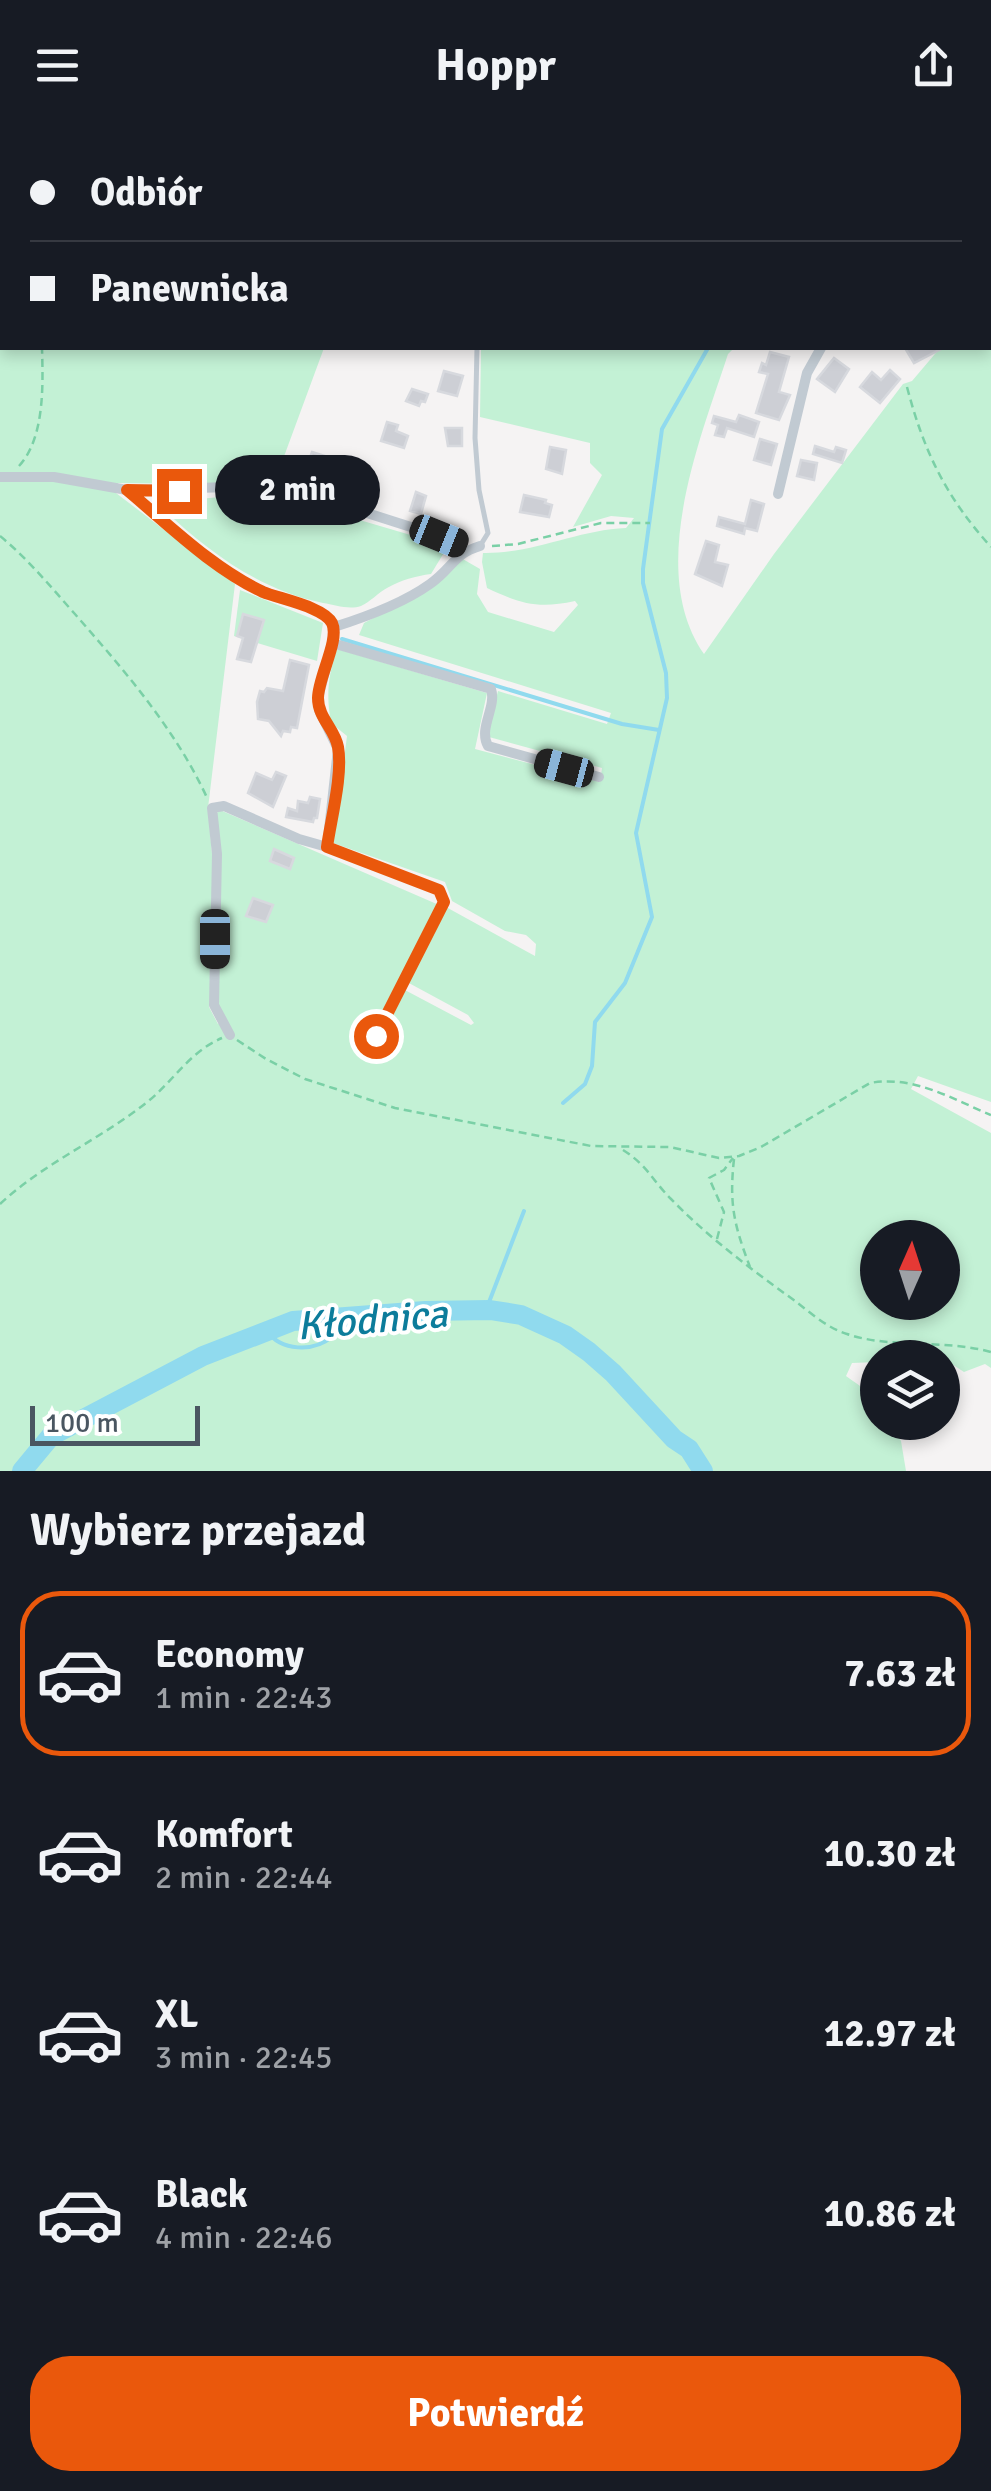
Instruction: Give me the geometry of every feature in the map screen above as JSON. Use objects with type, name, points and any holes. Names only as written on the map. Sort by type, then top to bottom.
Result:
[{"type":"street","points":[[778,494],[807,373],[820,350]]},
{"type":"street","points":[[2,476],[54,478],[127,490],[292,489],[439,536],[466,550]]},
{"type":"street","points":[[127,490],[182,538],[237,576],[263,592],[323,614],[334,627],[318,698],[338,749],[327,847]]},
{"type":"street","points":[[334,627],[374,613],[430,584],[460,552],[480,546]]},
{"type":"street","points":[[332,644],[491,688],[493,696],[484,734],[488,746],[599,777]]},
{"type":"street","points":[[230,1035],[214,1005],[218,807],[444,895],[444,902],[376,1036]]},
{"type":"lane","points":[[477,350],[475,438],[479,490],[488,533],[480,546]]},
{"type":"path","points":[[2,476],[20,465],[32,448],[43,380],[42,350]]},
{"type":"path","points":[[907,387],[920,436],[946,490],[991,547]]},
{"type":"path","points":[[480,546],[518,544],[601,523],[648,523]]},
{"type":"path","points":[[0,536],[24,556],[112,656],[218,807]]},
{"type":"path","points":[[0,1204],[26,1180],[144,1105],[185,1062],[214,1041],[230,1035],[266,1060],[305,1079],[395,1108],[591,1146],[670,1147],[719,1158],[734,1157],[762,1147],[870,1083],[888,1080],[914,1083],[991,1115]]},
{"type":"path","points":[[620,1147],[651,1171],[664,1193],[717,1242],[834,1329],[849,1335],[967,1346],[991,1352]]},
{"type":"path","points":[[717,1242],[724,1212],[709,1178],[724,1170],[734,1157]]},
{"type":"path","points":[[734,1157],[730,1205],[752,1271]]},
{"type":"green space","points":[[0,350],[323,350],[279,470],[268,485],[118,483],[116,493],[235,584],[208,808],[212,854],[209,1007],[218,1024],[225,1020],[218,1010],[220,810],[439,905],[371,1037],[377,1040],[403,989],[471,1025],[474,1023],[468,1015],[407,982],[446,907],[535,956],[536,944],[526,935],[505,931],[452,901],[445,882],[333,843],[347,736],[331,723],[329,713],[329,686],[337,649],[487,693],[475,749],[600,782],[602,768],[489,737],[487,733],[498,691],[607,724],[611,713],[359,635],[364,623],[432,587],[461,558],[480,569],[477,594],[488,612],[554,632],[578,605],[575,601],[530,604],[487,588],[483,553],[520,550],[626,528],[634,518],[611,516],[573,527],[602,475],[590,463],[590,443],[480,417],[481,350],[732,350],[693,465],[679,545],[679,584],[687,621],[704,654],[903,384],[912,381],[938,350],[991,350],[991,1102],[918,1076],[911,1089],[991,1133],[991,1368],[985,1364],[964,1372],[960,1369],[960,1340],[860,1340],[860,1363],[852,1363],[846,1376],[860,1386],[860,1440],[901,1441],[906,1471],[0,1471]]},
{"type":"green space","points":[[278,496],[448,546],[431,574],[398,583],[361,606],[323,603],[278,589],[237,568],[164,510],[166,502]]},
{"type":"green space","points":[[240,590],[323,623],[317,661],[234,636]]},
{"type":"building","points":[[906,350],[939,350],[914,363]]},
{"type":"building","points":[[770,352],[789,357],[779,392],[790,395],[779,420],[756,413],[768,374],[759,372]]},
{"type":"building","points":[[834,358],[849,369],[835,392],[817,379]]},
{"type":"building","points":[[890,370],[900,379],[880,403],[860,387],[872,372],[881,380]]},
{"type":"building","points":[[444,371],[463,376],[457,396],[438,391]]},
{"type":"building","points":[[412,389],[428,394],[419,406],[406,401]]},
{"type":"building","points":[[739,415],[759,422],[754,437],[727,428],[724,437],[715,435],[718,425],[712,423],[714,416],[736,422]]},
{"type":"building","points":[[387,422],[398,425],[396,431],[408,436],[404,448],[381,441]]},
{"type":"building","points":[[445,428],[462,428],[462,446],[448,446]]},
{"type":"building","points":[[760,439],[777,444],[771,465],[754,460]]},
{"type":"building","points":[[815,446],[834,452],[836,447],[846,450],[842,463],[813,454]]},
{"type":"building","points":[[550,447],[566,450],[562,474],[546,469]]},
{"type":"building","points":[[312,452],[328,457],[322,474],[306,469]]},
{"type":"building","points":[[801,460],[817,463],[814,480],[797,476]]},
{"type":"building","points":[[416,492],[426,496],[421,514],[410,511]]},
{"type":"building","points":[[524,495],[552,505],[549,517],[520,512]]},
{"type":"building","points":[[751,500],[764,504],[757,531],[745,528],[744,534],[717,526],[719,517],[745,524]]},
{"type":"building","points":[[706,541],[719,545],[715,562],[728,565],[722,586],[695,574]]},
{"type":"building","points":[[243,614],[264,620],[251,662],[237,659],[243,638],[237,636]]},
{"type":"building","points":[[290,660],[309,665],[297,728],[283,731],[281,736],[269,721],[258,719],[257,702],[260,691],[267,688],[283,691]]},
{"type":"building","points":[[276,772],[286,776],[273,807],[248,793],[256,773],[272,780]]},
{"type":"building","points":[[310,797],[320,799],[313,822],[286,817],[288,808],[297,811],[298,801],[308,803]]},
{"type":"building","points":[[274,849],[294,858],[290,869],[270,861]]},
{"type":"building","points":[[253,898],[273,905],[266,922],[246,916]]},
{"type":"waterway","points":[[563,1103],[585,1084],[592,1066],[595,1022],[625,983],[652,917],[636,833],[667,698],[666,673],[643,583],[643,569],[662,429],[707,350]]},
{"type":"waterway","points":[[342,639],[622,724],[659,730]]},
{"type":"waterway","points":[[486,1310],[524,1211]]},
{"type":"waterway","name":"Kłodnica","points":[[22,1471],[51,1436],[203,1356],[293,1321],[490,1310],[521,1315],[565,1335],[589,1352],[674,1439],[689,1449],[703,1471]]},
{"type":"waterway","points":[[267,1331],[280,1343],[307,1347],[333,1336],[349,1318]]},
{"type":"route","points":[[179,491],[127,490],[182,538],[237,576],[263,592],[323,614],[334,627],[318,698],[324,722],[338,749],[327,847],[444,895],[444,902],[376,1036]]}]
